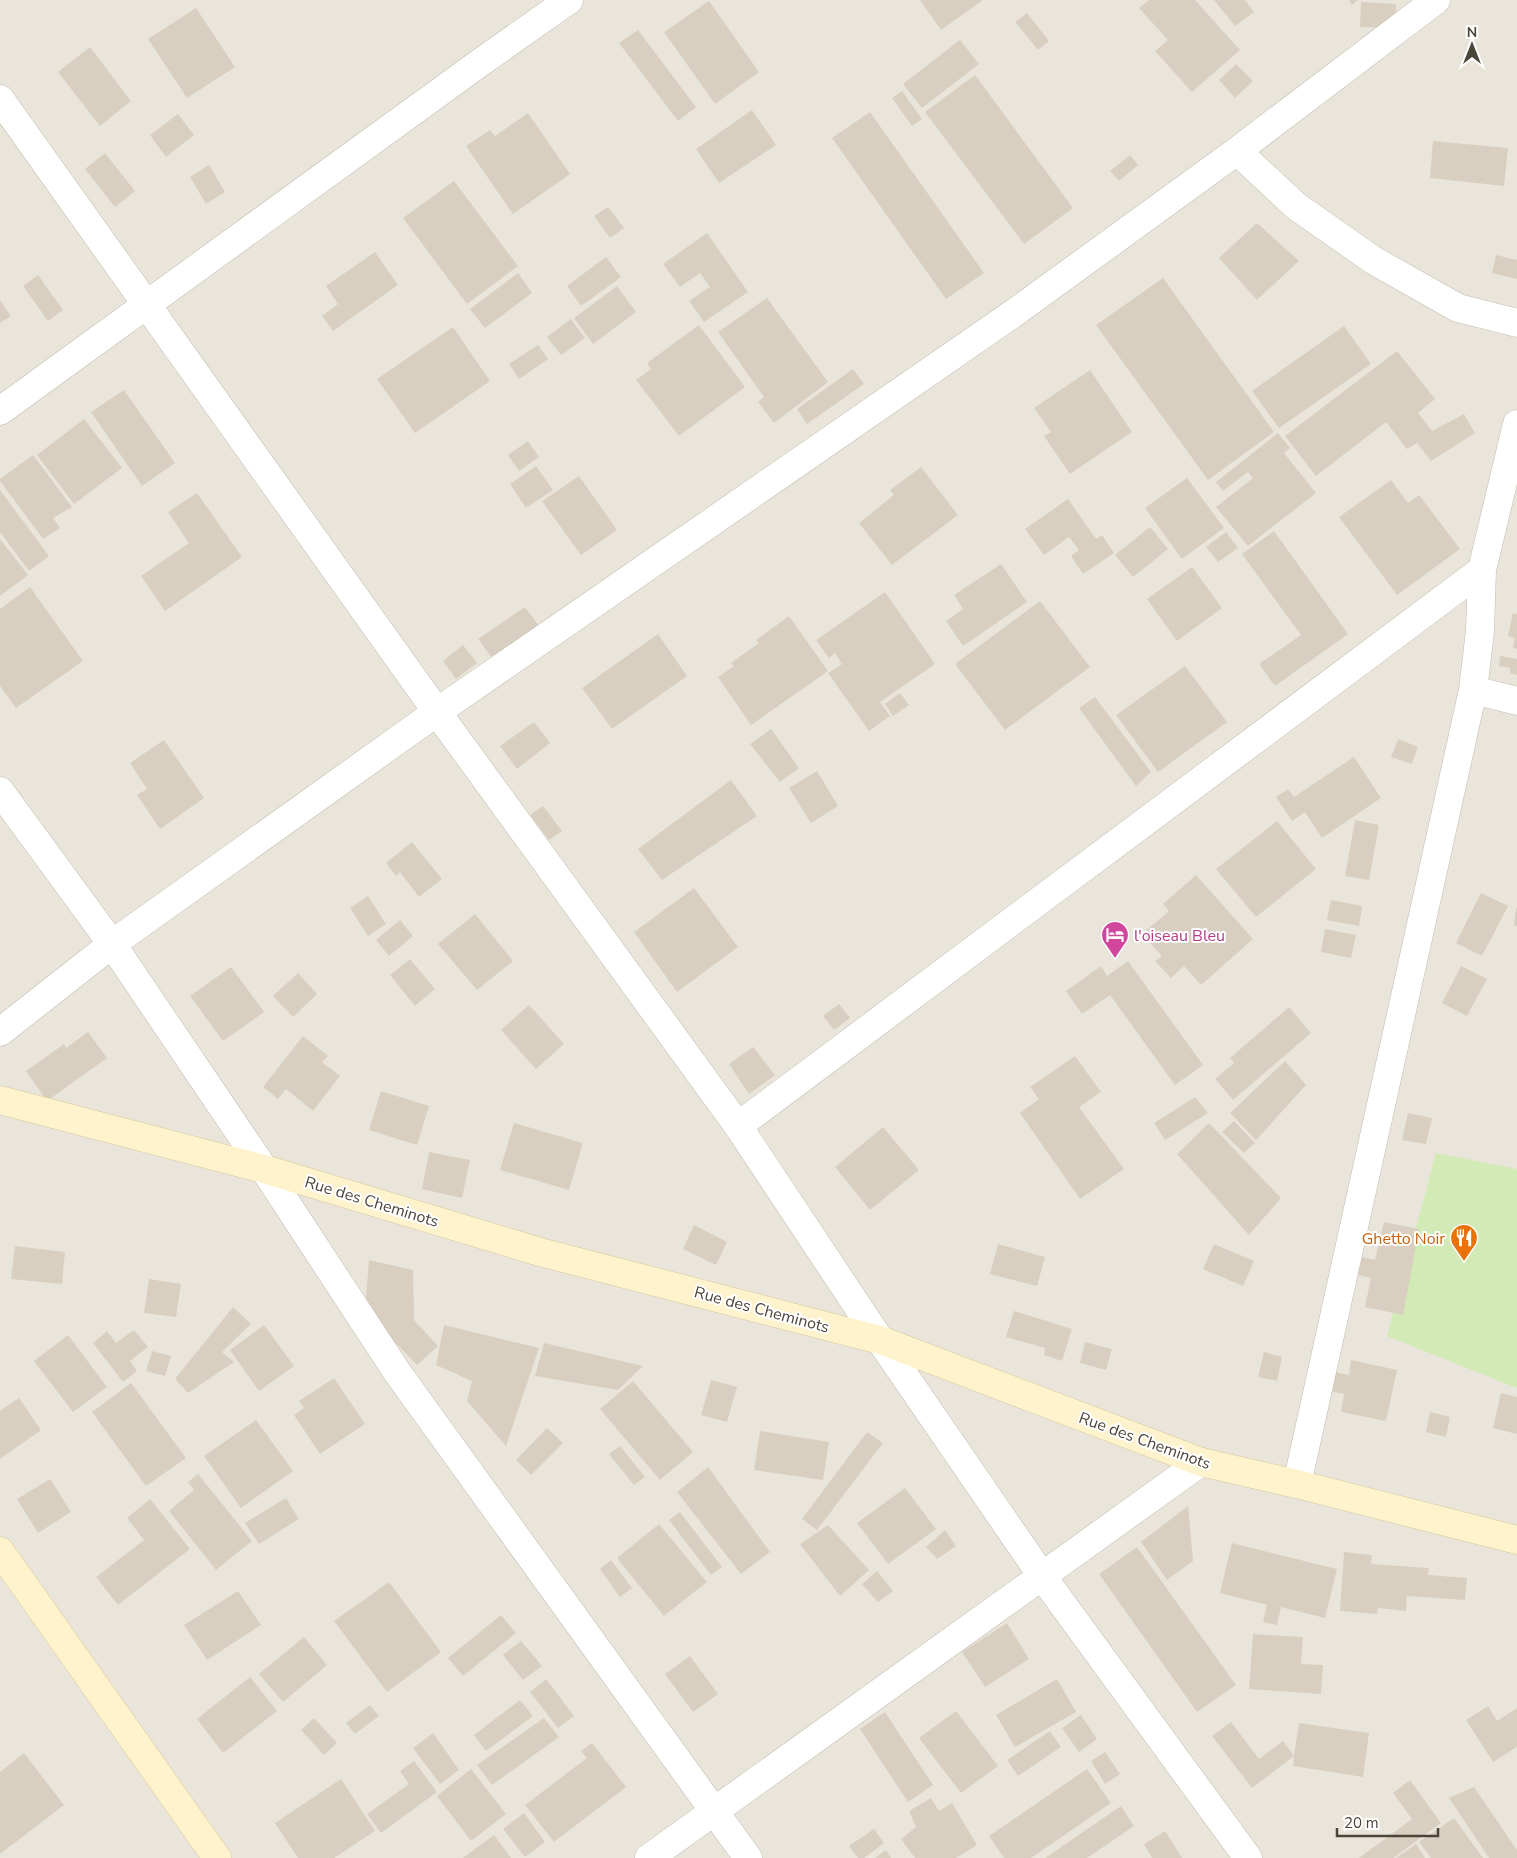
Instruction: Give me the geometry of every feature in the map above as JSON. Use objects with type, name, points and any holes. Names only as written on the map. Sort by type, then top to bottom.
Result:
[{"type":"street","points":[[0,412],[146,304],[570,0]]},
{"type":"street","points":[[0,1032],[112,944],[437,712],[1014,313],[1238,151],[1436,0]]},
{"type":"street","points":[[0,99],[437,712],[738,1126],[880,1340],[1042,1576],[1248,1858]]},
{"type":"street","points":[[1238,151],[1296,206],[1372,260],[1458,308],[1517,323]]},
{"type":"street","points":[[1297,1484],[1473,690],[1480,631],[1482,570],[1517,424]]},
{"type":"street","points":[[738,1126],[1482,570]]},
{"type":"street","points":[[1473,690],[1517,701]]},
{"type":"street","points":[[0,791],[112,944],[264,1169],[397,1372],[748,1858]]},
{"type":"street","name":"Rue des Cheminots","points":[[0,1100],[264,1169],[540,1252],[880,1340],[1201,1462],[1297,1484],[1517,1540]]},
{"type":"street","points":[[650,1858],[1201,1462]]},
{"type":"street","points":[[0,1551],[216,1858]]},
{"type":"shaded area","points":[[0,0],[1517,0],[1517,1858],[0,1858]]},
{"type":"green space","points":[[1436,1153],[1517,1169],[1517,1388],[1387,1336]]},
{"type":"building","points":[[920,0],[983,0],[941,30]]},
{"type":"building","points":[[1149,0],[1195,0],[1240,50],[1192,92],[1155,51],[1168,40],[1139,8]]},
{"type":"building","points":[[1214,0],[1245,0],[1254,12],[1235,26]]},
{"type":"building","points":[[1349,0],[1358,0],[1352,5]]},
{"type":"building","points":[[709,1],[759,72],[715,104],[664,32]]},
{"type":"building","points":[[1361,2],[1396,4],[1395,28],[1360,27]]},
{"type":"building","points":[[196,8],[235,67],[187,98],[148,39]]},
{"type":"building","points":[[1027,13],[1049,41],[1038,50],[1015,22]]},
{"type":"building","points":[[638,30],[696,107],[678,121],[619,43]]},
{"type":"building","points":[[960,40],[979,64],[922,108],[903,84]]},
{"type":"building","points":[[90,47],[131,101],[100,126],[58,72]]},
{"type":"building","points":[[1236,64],[1253,81],[1235,98],[1219,80]]},
{"type":"building","points":[[975,75],[1073,208],[1024,244],[925,112]]},
{"type":"building","points":[[902,91],[922,119],[912,126],[892,98]]},
{"type":"building","points":[[752,110],[776,145],[719,183],[696,149]]},
{"type":"building","points":[[870,112],[984,273],[946,299],[832,138]]},
{"type":"building","points":[[528,113],[570,174],[513,214],[466,146],[490,130],[495,136]]},
{"type":"building","points":[[178,114],[194,135],[166,157],[150,135]]},
{"type":"building","points":[[1433,141],[1508,148],[1504,186],[1430,178]]},
{"type":"building","points":[[105,153],[135,191],[115,207],[85,169]]},
{"type":"building","points":[[1130,155],[1138,165],[1119,181],[1110,171]]},
{"type":"building","points":[[209,165],[225,192],[206,204],[190,177]]},
{"type":"building","points":[[454,181],[518,266],[467,304],[403,218]]},
{"type":"building","points":[[608,207],[624,228],[610,238],[594,216]]},
{"type":"building","points":[[1257,223],[1299,261],[1257,300],[1219,258]]},
{"type":"building","points":[[707,233],[748,292],[704,322],[689,301],[710,287],[700,273],[680,287],[663,264]]},
{"type":"building","points":[[375,252],[398,285],[333,331],[322,316],[338,304],[326,286]]},
{"type":"building","points":[[1496,255],[1517,260],[1517,279],[1492,273]]},
{"type":"building","points":[[606,257],[621,277],[581,306],[567,286]]},
{"type":"building","points":[[518,273],[532,293],[485,328],[470,309]]},
{"type":"building","points":[[38,275],[63,310],[48,321],[23,286]]},
{"type":"building","points":[[1163,278],[1274,432],[1208,480],[1096,325]]},
{"type":"building","points":[[617,286],[636,312],[593,344],[574,318]]},
{"type":"building","points":[[767,298],[828,382],[774,423],[758,402],[764,397],[718,332]]},
{"type":"building","points":[[0,300],[11,316],[0,323]]},
{"type":"building","points":[[571,319],[585,338],[561,355],[547,337]]},
{"type":"building","points":[[699,325],[745,387],[679,436],[636,380],[651,369],[647,363]]},
{"type":"building","points":[[1344,326],[1371,364],[1279,428],[1252,391]]},
{"type":"building","points":[[453,327],[490,381],[415,433],[377,379]]},
{"type":"building","points":[[538,345],[548,359],[519,379],[509,364]]},
{"type":"building","points":[[1397,351],[1435,399],[1418,413],[1432,431],[1464,414],[1475,433],[1431,461],[1417,443],[1407,449],[1386,422],[1316,476],[1285,436]]},
{"type":"building","points":[[853,369],[864,384],[807,424],[797,409]]},
{"type":"building","points":[[1090,370],[1132,432],[1070,474],[1044,436],[1051,432],[1034,408]]},
{"type":"building","points":[[124,390],[175,463],[142,486],[91,412]]},
{"type":"building","points":[[84,419],[122,468],[74,504],[37,455]]},
{"type":"building","points":[[1278,433],[1290,448],[1284,453],[1316,493],[1248,546],[1216,507],[1253,478],[1248,472],[1223,491],[1216,482]]},
{"type":"building","points":[[528,441],[539,457],[519,471],[508,455]]},
{"type":"building","points":[[33,455],[72,507],[53,518],[60,528],[43,539],[0,481],[0,479]]},
{"type":"building","points":[[536,466],[553,490],[526,508],[510,484]]},
{"type":"building","points":[[921,467],[958,515],[892,565],[859,523],[894,495],[890,490]]},
{"type":"building","points":[[579,476],[617,530],[581,555],[542,501]]},
{"type":"building","points":[[1187,478],[1224,528],[1182,559],[1145,508]]},
{"type":"building","points":[[1391,480],[1408,503],[1419,495],[1460,549],[1397,595],[1339,517]]},
{"type":"building","points":[[0,490],[49,556],[29,571],[0,532]]},
{"type":"building","points":[[197,493],[242,557],[165,611],[141,576],[189,543],[168,512]]},
{"type":"building","points":[[1068,499],[1096,539],[1102,535],[1114,553],[1083,574],[1071,556],[1079,550],[1069,537],[1044,555],[1025,529]]},
{"type":"building","points":[[1150,527],[1168,549],[1133,577],[1115,555]]},
{"type":"building","points":[[1274,531],[1348,634],[1275,686],[1259,664],[1301,635],[1242,554]]},
{"type":"building","points":[[1226,532],[1238,548],[1218,562],[1206,547]]},
{"type":"building","points":[[0,539],[28,575],[0,596]]},
{"type":"building","points":[[1001,564],[1027,602],[963,646],[946,621],[963,609],[954,595]]},
{"type":"building","points":[[1192,567],[1222,608],[1177,641],[1147,599]]},
{"type":"building","points":[[30,587],[83,661],[16,708],[0,686],[0,609]]},
{"type":"building","points":[[885,592],[935,664],[880,702],[890,716],[869,731],[828,673],[842,664],[835,653],[829,658],[816,640]]},
{"type":"building","points":[[1040,601],[1090,667],[1005,730],[955,664]]},
{"type":"building","points":[[525,607],[539,626],[493,659],[478,639]]},
{"type":"building","points":[[1513,613],[1517,614],[1517,649],[1513,648],[1515,638],[1508,636]]},
{"type":"building","points":[[789,616],[828,671],[751,725],[718,677],[734,666],[731,663],[759,643],[756,640]]},
{"type":"building","points":[[658,634],[687,676],[612,729],[582,688]]},
{"type":"building","points":[[463,645],[477,663],[456,679],[443,661]]},
{"type":"building","points":[[1500,656],[1517,659],[1517,675],[1510,673],[1510,668],[1499,666]]},
{"type":"building","points":[[1185,666],[1227,722],[1158,772],[1116,715]]},
{"type":"building","points":[[900,693],[909,705],[893,716],[885,704]]},
{"type":"building","points":[[1095,697],[1151,772],[1136,786],[1079,708]]},
{"type":"building","points":[[534,722],[550,743],[517,769],[500,746]]},
{"type":"building","points":[[771,729],[799,768],[780,782],[750,744]]},
{"type":"building","points":[[1398,739],[1418,747],[1412,764],[1391,757]]},
{"type":"building","points":[[164,740],[204,798],[160,829],[137,795],[147,789],[130,763]]},
{"type":"building","points":[[1354,757],[1381,798],[1322,838],[1305,812],[1292,821],[1276,797],[1288,789],[1294,797]]},
{"type":"building","points":[[817,771],[838,806],[811,823],[789,788]]},
{"type":"building","points":[[731,780],[757,816],[662,880],[638,849]]},
{"type":"building","points":[[543,806],[562,831],[549,840],[530,815]]},
{"type":"building","points":[[1355,820],[1379,825],[1369,880],[1345,876]]},
{"type":"building","points":[[1277,821],[1316,869],[1256,917],[1216,869]]},
{"type":"building","points":[[412,842],[442,879],[419,897],[400,872],[396,876],[386,863]]},
{"type":"building","points":[[1196,875],[1253,939],[1201,985],[1184,966],[1171,978],[1155,961],[1162,956],[1142,934],[1169,911],[1163,904]]},
{"type":"building","points":[[694,888],[738,947],[677,992],[634,932]]},
{"type":"building","points":[[1481,893],[1508,906],[1482,956],[1456,943]]},
{"type":"building","points":[[368,896],[386,924],[368,936],[350,908]]},
{"type":"building","points":[[1331,900],[1362,906],[1359,926],[1327,920]]},
{"type":"building","points":[[1516,908],[1517,926],[1514,926]]},
{"type":"building","points":[[475,914],[513,961],[477,990],[438,944]]},
{"type":"building","points":[[400,920],[413,936],[389,956],[376,940]]},
{"type":"building","points":[[1325,929],[1356,935],[1351,958],[1321,952]]},
{"type":"building","points":[[410,959],[435,989],[415,1006],[390,975]]},
{"type":"building","points":[[1128,961],[1203,1065],[1175,1085],[1110,995],[1082,1014],[1066,991],[1101,966],[1107,976]]},
{"type":"building","points":[[1461,966],[1487,979],[1467,1016],[1442,1003]]},
{"type":"building","points":[[231,967],[264,1012],[223,1041],[190,996]]},
{"type":"building","points":[[298,973],[317,994],[293,1017],[273,996]]},
{"type":"building","points":[[839,1004],[850,1018],[834,1030],[823,1016]]},
{"type":"building","points":[[529,1005],[564,1044],[536,1069],[501,1030]]},
{"type":"building","points":[[1289,1007],[1311,1033],[1233,1100],[1215,1079],[1234,1063],[1230,1058]]},
{"type":"building","points":[[88,1032],[107,1058],[47,1101],[26,1071],[64,1044],[66,1048]]},
{"type":"building","points":[[303,1036],[328,1056],[322,1062],[340,1076],[313,1111],[286,1089],[278,1099],[263,1087]]},
{"type":"building","points":[[753,1047],[775,1075],[749,1094],[729,1064]]},
{"type":"building","points":[[1075,1056],[1101,1092],[1079,1107],[1124,1169],[1080,1199],[1020,1113],[1039,1099],[1030,1087]]},
{"type":"building","points":[[1285,1061],[1306,1085],[1256,1140],[1230,1113]]},
{"type":"building","points":[[381,1091],[429,1106],[417,1145],[369,1130]]},
{"type":"building","points":[[1195,1097],[1208,1113],[1165,1140],[1154,1123]]},
{"type":"building","points":[[1408,1113],[1432,1118],[1426,1144],[1402,1140]]},
{"type":"building","points":[[1234,1121],[1255,1143],[1244,1153],[1222,1132]]},
{"type":"building","points":[[514,1123],[583,1143],[569,1190],[500,1170]]},
{"type":"building","points":[[1209,1123],[1281,1198],[1249,1235],[1177,1154]]},
{"type":"building","points":[[883,1127],[919,1170],[870,1210],[835,1167]]},
{"type":"building","points":[[429,1152],[470,1160],[462,1198],[422,1189]]},
{"type":"building","points":[[1384,1222],[1419,1229],[1403,1315],[1365,1307],[1371,1278],[1358,1275],[1362,1257],[1375,1260]]},
{"type":"building","points":[[694,1225],[727,1242],[716,1265],[683,1249]]},
{"type":"building","points":[[998,1244],[1045,1257],[1037,1286],[990,1274]]},
{"type":"building","points":[[1214,1244],[1254,1261],[1243,1286],[1203,1269]]},
{"type":"building","points":[[15,1246],[65,1252],[62,1284],[11,1279]]},
{"type":"building","points":[[369,1260],[413,1270],[414,1320],[438,1346],[417,1365],[365,1311]]},
{"type":"building","points":[[149,1279],[181,1284],[176,1317],[144,1313]]},
{"type":"building","points":[[233,1307],[251,1324],[222,1352],[234,1362],[188,1393],[175,1379]]},
{"type":"building","points":[[1014,1311],[1072,1329],[1062,1361],[1044,1355],[1045,1348],[1006,1337]]},
{"type":"building","points":[[264,1325],[294,1366],[259,1391],[230,1350]]},
{"type":"building","points":[[444,1325],[539,1348],[506,1446],[467,1401],[472,1381],[436,1365]]},
{"type":"building","points":[[134,1330],[148,1347],[130,1361],[137,1371],[123,1382],[93,1343],[107,1331],[116,1343]]},
{"type":"building","points":[[68,1335],[107,1387],[73,1412],[34,1361]]},
{"type":"building","points":[[1085,1342],[1112,1349],[1106,1370],[1080,1363]]},
{"type":"building","points":[[544,1343],[643,1366],[618,1390],[535,1376]]},
{"type":"building","points":[[152,1351],[171,1356],[165,1376],[146,1371]]},
{"type":"building","points":[[1264,1352],[1282,1357],[1277,1381],[1258,1377]]},
{"type":"building","points":[[1351,1360],[1397,1370],[1386,1421],[1341,1412],[1344,1394],[1325,1390],[1329,1371],[1349,1375]]},
{"type":"building","points":[[334,1378],[365,1424],[320,1454],[294,1415],[304,1408],[299,1401]]},
{"type":"building","points":[[711,1380],[737,1387],[727,1422],[701,1415]]},
{"type":"building","points":[[633,1381],[693,1452],[660,1480],[600,1409]]},
{"type":"building","points":[[131,1383],[186,1458],[146,1486],[92,1412]]},
{"type":"building","points":[[1501,1393],[1517,1397],[1517,1434],[1493,1428]]},
{"type":"building","points":[[19,1398],[41,1430],[0,1459],[0,1411]]},
{"type":"building","points":[[1430,1412],[1450,1417],[1446,1437],[1426,1432]]},
{"type":"building","points":[[256,1420],[293,1471],[241,1508],[204,1456]]},
{"type":"building","points":[[547,1428],[563,1443],[531,1475],[516,1460]]},
{"type":"building","points":[[760,1431],[829,1442],[823,1480],[754,1470]]},
{"type":"building","points":[[867,1432],[883,1443],[817,1530],[802,1519]]},
{"type":"building","points":[[620,1446],[645,1477],[634,1485],[609,1454]]},
{"type":"building","points":[[708,1467],[770,1552],[741,1574],[677,1492]]},
{"type":"building","points":[[198,1474],[252,1541],[216,1570],[169,1511],[194,1490],[188,1482]]},
{"type":"building","points":[[50,1479],[71,1512],[38,1533],[17,1499]]},
{"type":"building","points":[[905,1488],[936,1529],[888,1564],[857,1523]]},
{"type":"building","points":[[286,1498],[299,1519],[259,1544],[245,1523]]},
{"type":"building","points":[[150,1499],[190,1549],[118,1605],[96,1577],[144,1540],[127,1518]]},
{"type":"building","points":[[1188,1506],[1193,1561],[1167,1580],[1141,1542]]},
{"type":"building","points":[[680,1512],[722,1567],[711,1575],[669,1520]]},
{"type":"building","points":[[659,1524],[707,1582],[664,1616],[617,1558]]},
{"type":"building","points":[[828,1525],[869,1570],[840,1596],[800,1544]]},
{"type":"building","points":[[945,1530],[956,1546],[937,1559],[926,1547]]},
{"type":"building","points":[[1232,1543],[1337,1569],[1325,1618],[1281,1607],[1277,1625],[1263,1622],[1267,1605],[1220,1593]]},
{"type":"building","points":[[1137,1547],[1236,1685],[1197,1712],[1099,1574]]},
{"type":"building","points":[[1344,1552],[1372,1555],[1371,1564],[1429,1568],[1428,1575],[1467,1578],[1465,1600],[1407,1596],[1406,1611],[1378,1608],[1377,1614],[1340,1611]]},
{"type":"building","points":[[611,1560],[632,1588],[620,1597],[600,1569]]},
{"type":"building","points":[[877,1571],[893,1591],[878,1602],[862,1584]]},
{"type":"building","points":[[389,1582],[441,1652],[387,1692],[334,1621]]},
{"type":"building","points":[[238,1591],[261,1625],[207,1660],[184,1625]]},
{"type":"building","points":[[501,1615],[516,1633],[463,1676],[448,1658]]},
{"type":"building","points":[[1007,1623],[1029,1659],[985,1687],[962,1652]]},
{"type":"building","points":[[1253,1634],[1303,1637],[1301,1664],[1323,1665],[1321,1694],[1249,1689]]},
{"type":"building","points":[[304,1637],[327,1665],[283,1702],[259,1674]]},
{"type":"building","points":[[521,1641],[542,1666],[523,1680],[503,1655]]},
{"type":"building","points":[[690,1656],[718,1694],[693,1712],[665,1674]]},
{"type":"building","points":[[250,1677],[277,1711],[223,1753],[197,1719]]},
{"type":"building","points":[[546,1679],[574,1716],[558,1728],[530,1692]]},
{"type":"building","points":[[1057,1679],[1076,1712],[1015,1747],[996,1715]]},
{"type":"building","points":[[520,1700],[533,1716],[486,1751],[474,1735]]},
{"type":"building","points":[[370,1705],[379,1716],[355,1734],[346,1723]]},
{"type":"building","points":[[1488,1706],[1497,1721],[1517,1708],[1517,1747],[1493,1762],[1466,1720]]},
{"type":"building","points":[[956,1711],[998,1766],[961,1793],[919,1738]]},
{"type":"building","points":[[885,1712],[933,1785],[908,1802],[860,1729]]},
{"type":"building","points":[[1081,1715],[1097,1739],[1079,1752],[1062,1728]]},
{"type":"building","points":[[314,1718],[337,1743],[324,1755],[301,1730]]},
{"type":"building","points":[[544,1718],[559,1737],[492,1785],[477,1765]]},
{"type":"building","points":[[1231,1722],[1259,1759],[1283,1741],[1294,1756],[1252,1788],[1212,1736]]},
{"type":"building","points":[[1299,1723],[1369,1733],[1363,1777],[1293,1766]]},
{"type":"building","points":[[1050,1731],[1061,1747],[1018,1776],[1007,1760]]},
{"type":"building","points":[[433,1733],[459,1770],[440,1784],[413,1748]]},
{"type":"building","points":[[592,1743],[626,1787],[554,1842],[525,1805],[587,1758],[581,1751]]},
{"type":"building","points":[[1105,1752],[1120,1774],[1105,1784],[1091,1761]]},
{"type":"building","points":[[24,1753],[64,1805],[0,1854],[0,1772]]},
{"type":"building","points":[[414,1761],[437,1792],[381,1833],[367,1814],[409,1784],[400,1771]]},
{"type":"building","points":[[471,1769],[506,1814],[471,1841],[437,1796]]},
{"type":"building","points":[[1087,1769],[1111,1803],[1031,1858],[1004,1858],[989,1836]]},
{"type":"building","points":[[341,1779],[375,1831],[334,1858],[298,1858],[275,1823]]},
{"type":"building","points":[[1410,1780],[1441,1823],[1393,1858],[1359,1858],[1412,1819],[1393,1793]]},
{"type":"building","points":[[1474,1787],[1517,1850],[1517,1858],[1489,1858],[1449,1798]]},
{"type":"building","points":[[931,1798],[939,1811],[952,1803],[977,1845],[956,1858],[915,1858],[901,1839],[916,1827],[909,1811]]},
{"type":"building","points":[[1121,1806],[1134,1826],[1087,1858],[1045,1858]]},
{"type":"building","points":[[524,1813],[545,1842],[525,1857],[503,1829]]},
{"type":"building","points":[[1454,1818],[1483,1858],[1431,1858],[1419,1842]]},
{"type":"building","points":[[874,1829],[884,1843],[864,1858],[858,1858],[849,1846]]},
{"type":"building","points":[[1165,1831],[1182,1858],[1152,1858],[1144,1844]]},
{"type":"building","points":[[494,1835],[511,1858],[463,1858]]},
{"type":"building","points":[[1416,1844],[1425,1858],[1396,1858]]},
{"type":"building","points":[[886,1850],[891,1858],[875,1858]]},
{"type":"place","name":"l'oiseau Bleu","points":[[1115,959]]},
{"type":"place","name":"Ghetto Noir","points":[[1464,1262]]}]
